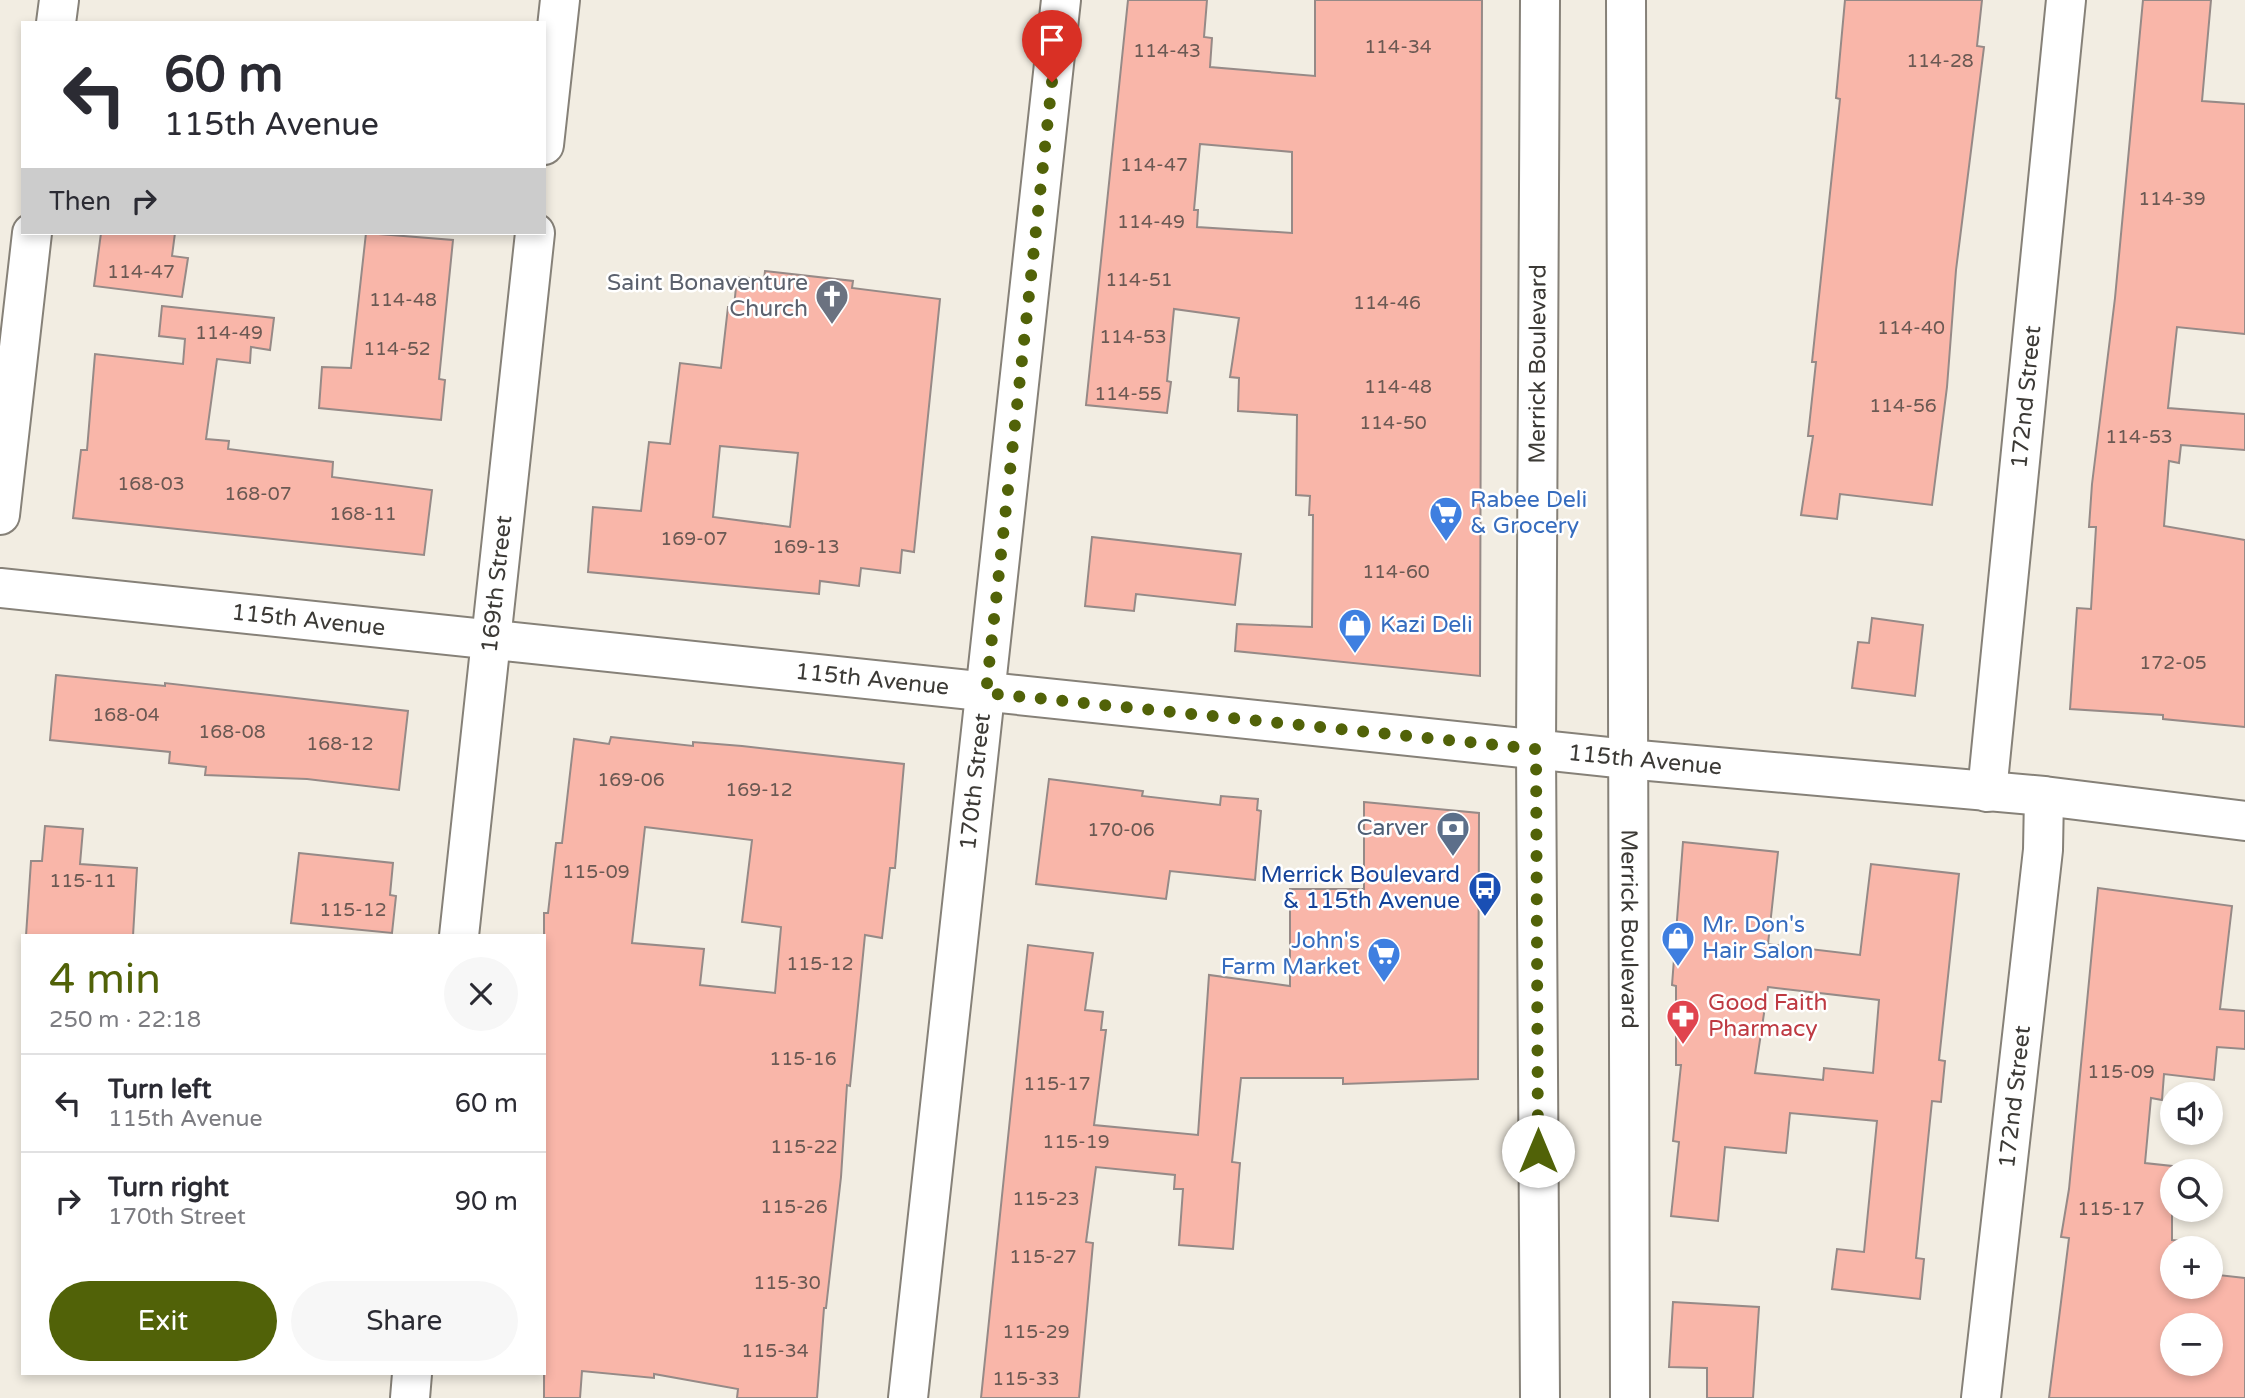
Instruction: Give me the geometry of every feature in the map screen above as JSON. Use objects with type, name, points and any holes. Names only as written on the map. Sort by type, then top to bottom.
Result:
[{"type":"street","points":[[57,21],[59,0]]},
{"type":"street","points":[[546,127],[560,0]]},
{"type":"street","name":"170th Street","points":[[908,1398],[1061,0]]},
{"type":"street","name":"Merrick Boulevard","points":[[1540,1398],[1536,749],[1541,0]]},
{"type":"street","name":"Merrick Boulevard","points":[[1626,0],[1630,1398]]},
{"type":"street","name":"172nd Street","points":[[1987,792],[2066,0]]},
{"type":"street","points":[[0,515],[32,235]]},
{"type":"street","name":"169th Street","points":[[458,934],[535,235]]},
{"type":"street","name":"115th Avenue","points":[[0,588],[1536,749],[2045,796],[2245,821]]},
{"type":"street","name":"172nd Street","points":[[1981,1398],[2043,850],[2045,796]]},
{"type":"street","points":[[410,1398],[412,1375]]},
{"type":"building","points":[[1128,0],[1207,0],[1204,37],[1212,38],[1210,67],[1315,76],[1315,0],[1482,0],[1480,676],[1235,651],[1237,624],[1312,627],[1313,515],[1309,515],[1310,496],[1296,495],[1297,415],[1238,411],[1239,378],[1230,377],[1239,318],[1174,309],[1167,381],[1171,382],[1167,413],[1086,405]],"holes":[[[1200,144],[1292,152],[1292,233],[1197,227],[1198,210],[1194,210]]]},
{"type":"building","points":[[1845,0],[1982,0],[1977,46],[1984,47],[1956,270],[1947,387],[1932,505],[1840,494],[1837,519],[1801,515],[1813,436],[1808,436],[1816,362],[1812,362],[1840,99],[1836,98]]},
{"type":"building","points":[[2143,0],[2211,0],[2202,101],[2245,104],[2245,334],[2177,327],[2168,408],[2245,414],[2245,450],[2181,445],[2179,463],[2169,461],[2164,526],[2245,540],[2245,727],[2163,719],[2163,715],[2070,709],[2077,608],[2091,609],[2096,527],[2089,527],[2092,484],[2115,298]]},
{"type":"building","points":[[101,235],[175,235],[172,256],[188,258],[182,297],[94,286]]},
{"type":"building","points":[[366,235],[453,240],[439,379],[445,380],[441,420],[319,408],[322,367],[351,368]]},
{"type":"building","points":[[765,271],[853,281],[852,288],[940,299],[914,552],[902,550],[900,573],[861,568],[859,586],[820,581],[819,594],[588,572],[593,507],[641,511],[649,442],[670,444],[680,363],[721,368],[728,307],[734,307],[737,277],[764,279]],"holes":[[[720,446],[798,453],[790,527],[713,517]]]},
{"type":"building","points":[[162,306],[274,318],[270,350],[251,347],[250,363],[217,359],[206,439],[229,441],[228,449],[333,462],[332,477],[432,490],[424,555],[73,518],[81,450],[87,450],[95,354],[183,364],[185,339],[159,336]]},
{"type":"building","points":[[1092,537],[1241,554],[1235,605],[1136,594],[1134,611],[1085,606]]},
{"type":"building","points":[[1872,618],[1923,625],[1915,696],[1852,688],[1858,642],[1869,643]]},
{"type":"building","points":[[56,675],[165,686],[165,683],[408,711],[399,790],[307,779],[205,775],[206,767],[169,763],[170,752],[50,740]]},
{"type":"building","points":[[611,737],[693,746],[693,742],[904,764],[895,868],[890,868],[882,938],[865,935],[850,1086],[847,1085],[841,1177],[824,1308],[817,1398],[737,1398],[738,1389],[654,1374],[654,1378],[582,1371],[580,1398],[544,1398],[544,913],[548,913],[556,843],[562,843],[574,739],[609,744]],"holes":[[[645,827],[752,840],[742,922],[781,927],[775,993],[700,985],[704,949],[632,943]]]},
{"type":"building","points":[[1049,779],[1143,791],[1142,796],[1220,805],[1221,796],[1258,799],[1257,810],[1261,811],[1255,880],[1170,871],[1166,899],[1036,884]]},
{"type":"building","points":[[1364,802],[1479,813],[1478,1079],[1343,1084],[1343,1078],[1241,1078],[1232,1162],[1240,1163],[1233,1249],[1179,1245],[1183,1189],[1174,1189],[1175,1175],[1096,1167],[1086,1242],[1093,1243],[1079,1398],[981,1398],[1028,945],[1093,953],[1085,1010],[1103,1012],[1101,1030],[1106,1030],[1094,1125],[1198,1135],[1209,975],[1290,986],[1290,889],[1364,889]]},
{"type":"building","points":[[45,826],[83,829],[80,864],[137,868],[133,934],[26,934],[31,861],[42,861]]},
{"type":"building","points":[[1683,842],[1778,852],[1768,944],[1860,955],[1871,864],[1959,874],[1939,1060],[1945,1061],[1941,1102],[1932,1101],[1916,1258],[1924,1259],[1920,1299],[1832,1289],[1837,1249],[1864,1252],[1877,1121],[1790,1113],[1786,1153],[1725,1147],[1718,1221],[1671,1216],[1679,1142],[1673,1141],[1681,1065],[1676,1065],[1676,986],[1672,985]],"holes":[[[1768,987],[1879,1000],[1873,1073],[1824,1068],[1823,1080],[1755,1073]]]},
{"type":"building","points":[[299,853],[393,863],[390,895],[396,896],[392,933],[291,923]]},
{"type":"building","points":[[2098,888],[2232,906],[2220,1009],[2245,1011],[2245,1049],[2217,1047],[2214,1080],[2164,1074],[2163,1082],[2160,1082],[2160,1100],[2151,1098],[2145,1163],[2160,1165],[2160,1222],[2172,1222],[2172,1236],[2160,1236],[2160,1299],[2223,1299],[2223,1275],[2245,1278],[2245,1398],[2049,1398],[2069,1238],[2061,1237],[2069,1189]]},
{"type":"building","points":[[1673,1302],[1759,1307],[1753,1398],[1707,1398],[1707,1368],[1669,1367]]},
{"type":"place","name":"Saint Bonaventure Church","points":[[832,326]]},
{"type":"place","name":"Rabee Deli & Grocery","points":[[1446,543]]},
{"type":"place","name":"Kazi Deli","points":[[1355,655]]},
{"type":"place","name":"Carver","points":[[1453,858]]},
{"type":"place","name":"Merrick Boulevard & 115th Avenue","points":[[1485,918]]},
{"type":"place","name":"Mr. Don's Hair Salon","points":[[1678,968]]},
{"type":"place","name":"John's Farm Market","points":[[1384,984]]},
{"type":"place","name":"Good Faith Pharmacy","points":[[1683,1046]]},
{"type":"route","points":[[1052,82],[986,693],[1536,749],[1538,1151]]}]
